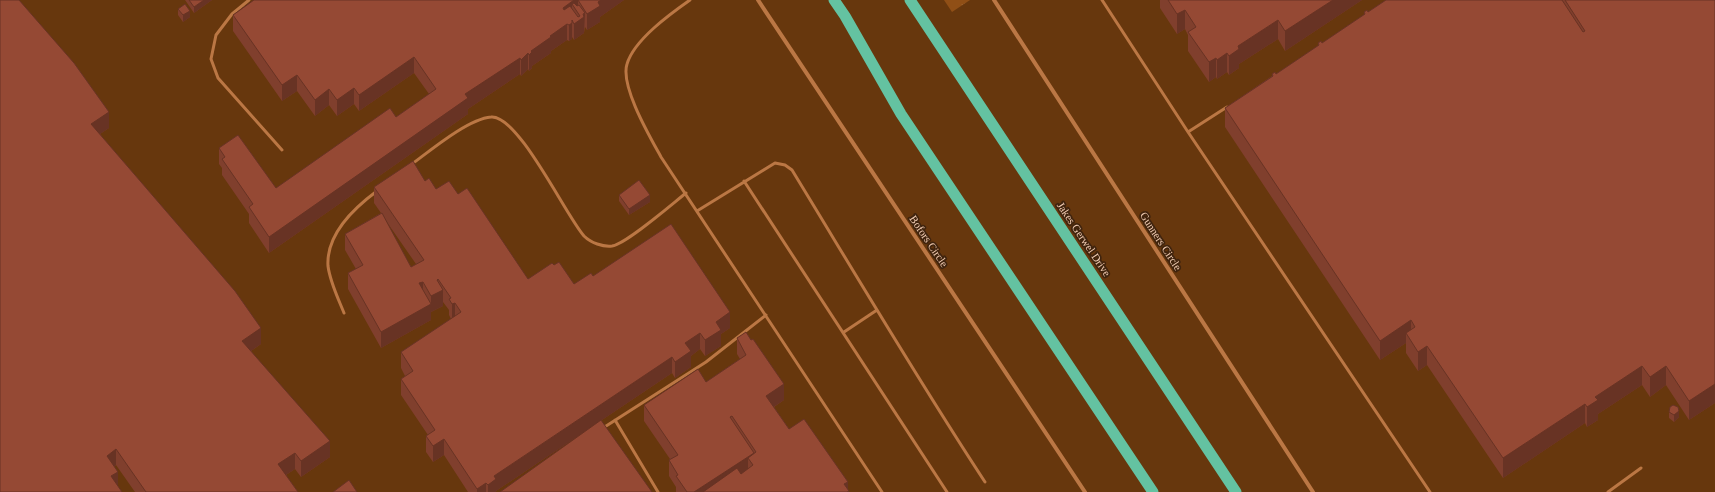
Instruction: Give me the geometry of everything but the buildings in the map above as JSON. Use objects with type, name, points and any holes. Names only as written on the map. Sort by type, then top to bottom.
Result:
[{"type":"highway","points":[[834,0],[845,16],[901,114],[1153,492]]},
{"type":"highway","name":"Jakes Gerwel Drive","points":[[910,0],[1236,492]]},
{"type":"street","name":"Bofors Circle","points":[[758,0],[1085,492]]},
{"type":"street","name":"Gunners Circle","points":[[994,0],[1313,492]]},
{"type":"lane","points":[[250,0],[232,14],[216,35],[211,59],[218,78],[282,150]]},
{"type":"lane","points":[[690,0],[652,30],[634,48],[626,65],[627,80],[632,98],[642,122],[661,157],[882,492]]},
{"type":"lane","points":[[1102,0],[1188,132],[1430,492]]},
{"type":"lane","points":[[1188,132],[1228,107]]},
{"type":"lane","points":[[406,169],[436,146],[477,120],[493,116],[505,120],[514,129],[585,237],[599,245],[613,246],[640,229],[686,193]]},
{"type":"lane","points":[[697,211],[775,163],[785,165],[792,170],[921,384],[985,482]]},
{"type":"lane","points":[[744,181],[844,332],[947,492]]},
{"type":"lane","points":[[344,313],[331,280],[328,265],[331,245],[340,228],[358,205],[382,187]]},
{"type":"lane","points":[[844,332],[877,310]]},
{"type":"lane","points":[[602,429],[706,362],[766,315]]},
{"type":"lane","points":[[615,420],[658,492]]},
{"type":"lane","points":[[1608,492],[1641,468]]},
{"type":"green space","points":[[944,0],[970,0],[952,12]]}]
